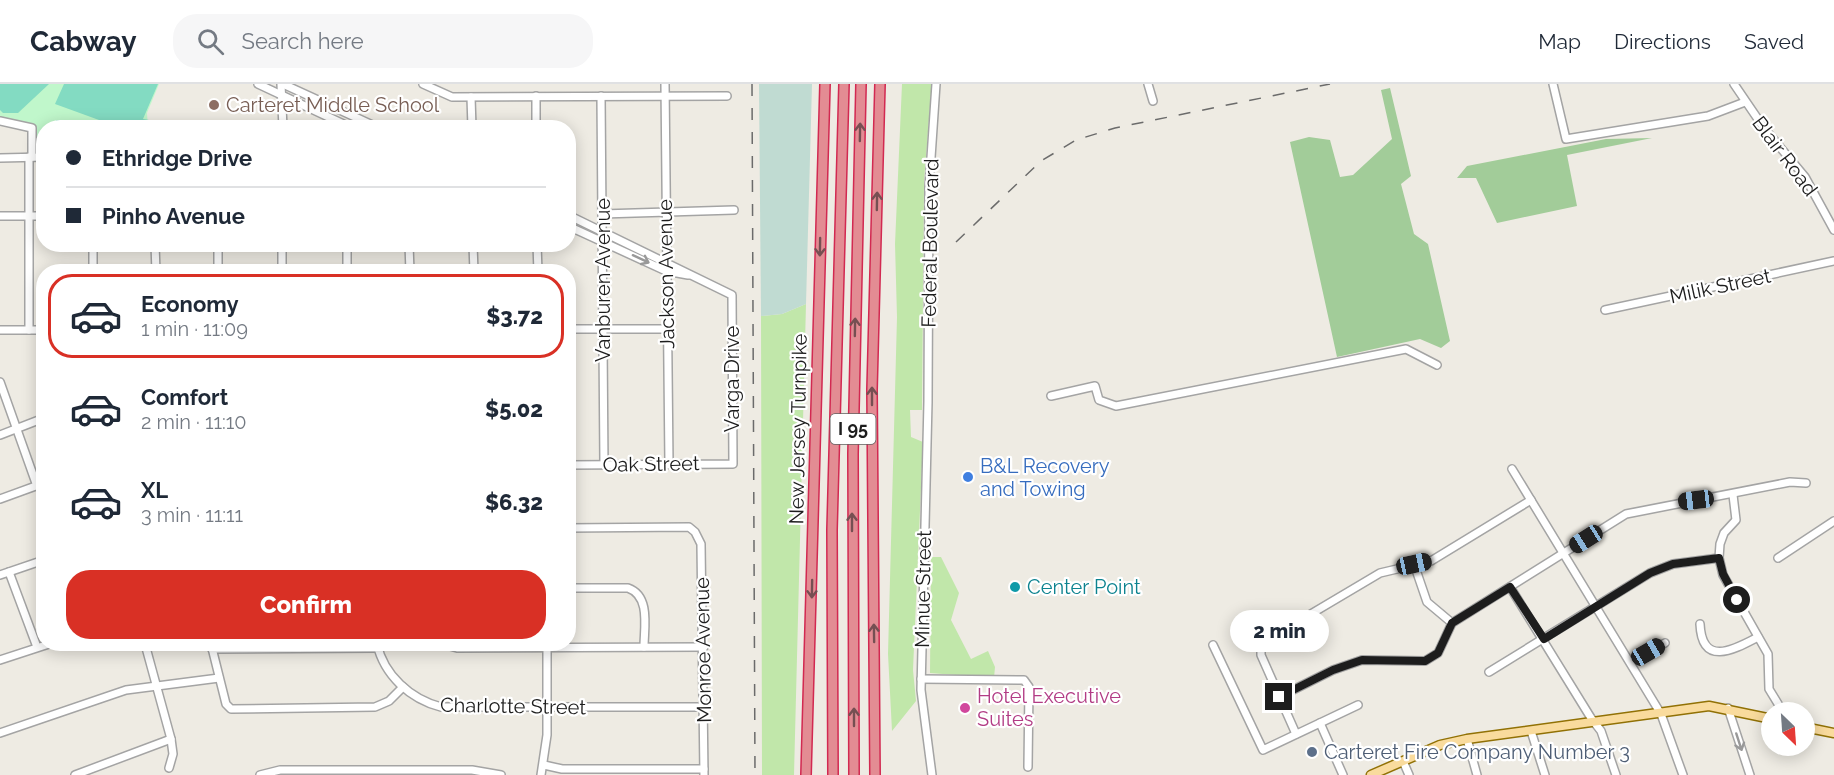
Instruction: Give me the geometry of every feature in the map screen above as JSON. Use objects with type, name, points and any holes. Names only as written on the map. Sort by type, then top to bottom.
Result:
[{"type":"highway","name":"New Jersey Turnpike","points":[[806,775],[825,84]]},
{"type":"highway","name":"New Jersey Turnpike","points":[[833,775],[832,530],[844,84]]},
{"type":"highway","name":"I 95","points":[[854,775],[853,454],[861,84]]},
{"type":"highway","name":"I 95","points":[[875,775],[872,390],[880,84]]},
{"type":"main road","points":[[1371,775],[1440,745],[1467,739],[1709,706],[1761,716]]},
{"type":"main road","points":[[1815,729],[1834,733]]},
{"type":"street","points":[[258,84],[334,120]]},
{"type":"street","points":[[283,120],[282,84],[361,120]]},
{"type":"street","points":[[423,84],[452,97],[727,96]]},
{"type":"street","name":"Jackson Avenue","points":[[664,84],[669,464]]},
{"type":"street","name":"Federal Boulevard","points":[[928,402],[929,187],[936,84]]},
{"type":"street","points":[[1148,84],[1153,101]]},
{"type":"street","points":[[1553,84],[1566,139],[1708,116],[1745,102]]},
{"type":"street","name":"Blair Road","points":[[1734,84],[1745,102],[1805,177],[1834,230]]},
{"type":"street","points":[[536,96],[536,120]]},
{"type":"street","name":"Vanburen Avenue","points":[[601,96],[604,465]]},
{"type":"street","points":[[471,97],[472,120]]},
{"type":"street","points":[[346,113],[347,120]]},
{"type":"street","points":[[0,121],[32,129],[29,330]]},
{"type":"street","points":[[0,158],[36,157]]},
{"type":"street","points":[[602,214],[734,210]]},
{"type":"street","points":[[0,216],[36,216]]},
{"type":"street","points":[[576,218],[666,260],[694,276]]},
{"type":"street","points":[[576,230],[666,271],[694,276]]},
{"type":"street","name":"Milik Street","points":[[1605,310],[1834,261]]},
{"type":"street","name":"Varga Drive","points":[[694,276],[732,295],[733,464]]},
{"type":"street","points":[[576,329],[666,329]]},
{"type":"street","points":[[0,330],[36,330]]},
{"type":"street","points":[[1051,396],[1095,386],[1099,400],[1116,406],[1406,349],[1437,365]]},
{"type":"street","points":[[0,382],[36,474]]},
{"type":"street","name":"Minue Street","points":[[928,402],[921,679],[932,775]]},
{"type":"street","points":[[0,435],[36,421]]},
{"type":"street","name":"Oak Street","points":[[576,465],[733,464]]},
{"type":"street","points":[[1512,469],[1662,714],[1683,775]]},
{"type":"street","points":[[1279,697],[1333,670],[1362,660],[1425,661],[1438,653],[1452,623],[1626,514],[1680,502],[1733,495],[1790,482],[1806,483]]},
{"type":"street","points":[[0,499],[36,486]]},
{"type":"street","points":[[1733,495],[1736,520],[1722,538],[1719,558],[1726,582],[1768,654],[1769,689],[1777,702]]},
{"type":"street","points":[[1296,734],[1261,655],[1261,648],[1267,640],[1380,573],[1431,561],[1531,500]]},
{"type":"street","points":[[1778,558],[1834,521]]},
{"type":"street","name":"Monroe Avenue","points":[[576,528],[690,528],[695,532],[701,544],[704,772]]},
{"type":"street","points":[[1489,672],[1650,573],[1673,564],[1719,558]]},
{"type":"street","points":[[0,575],[36,563]]},
{"type":"street","points":[[1414,564],[1427,602],[1452,623]]},
{"type":"street","points":[[9,572],[36,644]]},
{"type":"street","points":[[1510,587],[1601,731],[1616,775]]},
{"type":"street","points":[[576,588],[628,588],[637,592],[644,604],[644,647]]},
{"type":"street","points":[[1700,624],[1700,634],[1706,644],[1719,652],[1730,652],[1758,637]]},
{"type":"street","points":[[1631,663],[1665,643]]},
{"type":"street","points":[[1213,645],[1263,750],[1358,705]]},
{"type":"street","points":[[0,660],[36,647]]},
{"type":"street","points":[[576,648],[704,647]]},
{"type":"street","points":[[147,651],[171,739],[173,754],[169,768]]},
{"type":"street","points":[[212,651],[227,706],[232,709],[375,707],[389,702],[402,687],[387,668],[380,651]]},
{"type":"street","points":[[541,775],[544,765],[547,707],[547,651]]},
{"type":"street","points":[[0,733],[126,690],[156,684],[219,678]]},
{"type":"street","points":[[921,679],[1007,678],[1026,682],[1029,687],[1028,766]]},
{"type":"street","name":"Charlotte Street","points":[[402,687],[421,700],[441,707],[704,706]]},
{"type":"street","points":[[1728,708],[1750,775]]},
{"type":"street","points":[[1320,723],[1343,775]]},
{"type":"street","points":[[1531,731],[1545,775]]},
{"type":"street","points":[[75,775],[171,739]]},
{"type":"street","points":[[1467,739],[1477,775]]},
{"type":"street","points":[[1403,761],[1409,775]]},
{"type":"street","points":[[544,765],[562,769],[704,772]]},
{"type":"street","points":[[261,775],[280,770],[488,771],[501,775]]},
{"type":"green space","points":[[0,84],[159,84],[147,113],[148,120],[36,120],[36,157],[29,157],[29,131],[0,124]]},
{"type":"green space","points":[[0,84],[49,84],[18,113],[3,113],[0,110]]},
{"type":"green space","points":[[64,84],[158,84],[143,119],[149,120],[99,120],[55,104]]},
{"type":"green space","points":[[902,84],[931,84],[931,94],[924,181],[922,410],[910,410],[911,437],[923,442],[913,670],[916,701],[892,731],[888,654],[897,317],[895,244]]},
{"type":"green space","points":[[1390,88],[1411,176],[1401,184],[1414,234],[1428,244],[1450,341],[1441,348],[1420,339],[1337,357],[1290,142],[1309,137],[1330,140],[1340,177],[1353,175],[1392,139],[1381,90]]},
{"type":"green space","points":[[1652,138],[1567,155],[1577,206],[1497,223],[1476,178],[1457,178],[1467,166],[1606,139]]},
{"type":"green space","points":[[806,304],[794,775],[762,775],[761,316],[782,314]]},
{"type":"green space","points":[[931,557],[941,557],[959,593],[951,620],[971,659],[988,651],[995,667],[994,678],[930,673]]},
{"type":"shaded area","points":[[759,84],[812,84],[806,304],[782,314],[761,316]]},
{"type":"railway","points":[[752,84],[755,775]]},
{"type":"railway","points":[[956,242],[1041,161],[1076,140],[1115,128],[1330,84]]},
{"type":"place","name":"Carteret Middle School","points":[[214,105]]},
{"type":"place","name":"B&L Recovery and Towing","points":[[968,477]]},
{"type":"place","name":"Center Point","points":[[1015,587]]},
{"type":"place","name":"Hotel Executive Suites","points":[[965,708]]},
{"type":"place","name":"Carteret Fire Company Number 3","points":[[1312,752]]},
{"type":"route","points":[[1279,697],[1333,670],[1362,660],[1425,661],[1434,657],[1450,632],[1452,623],[1510,587],[1544,639],[1650,573],[1673,564],[1719,558],[1726,582],[1737,600]]}]
